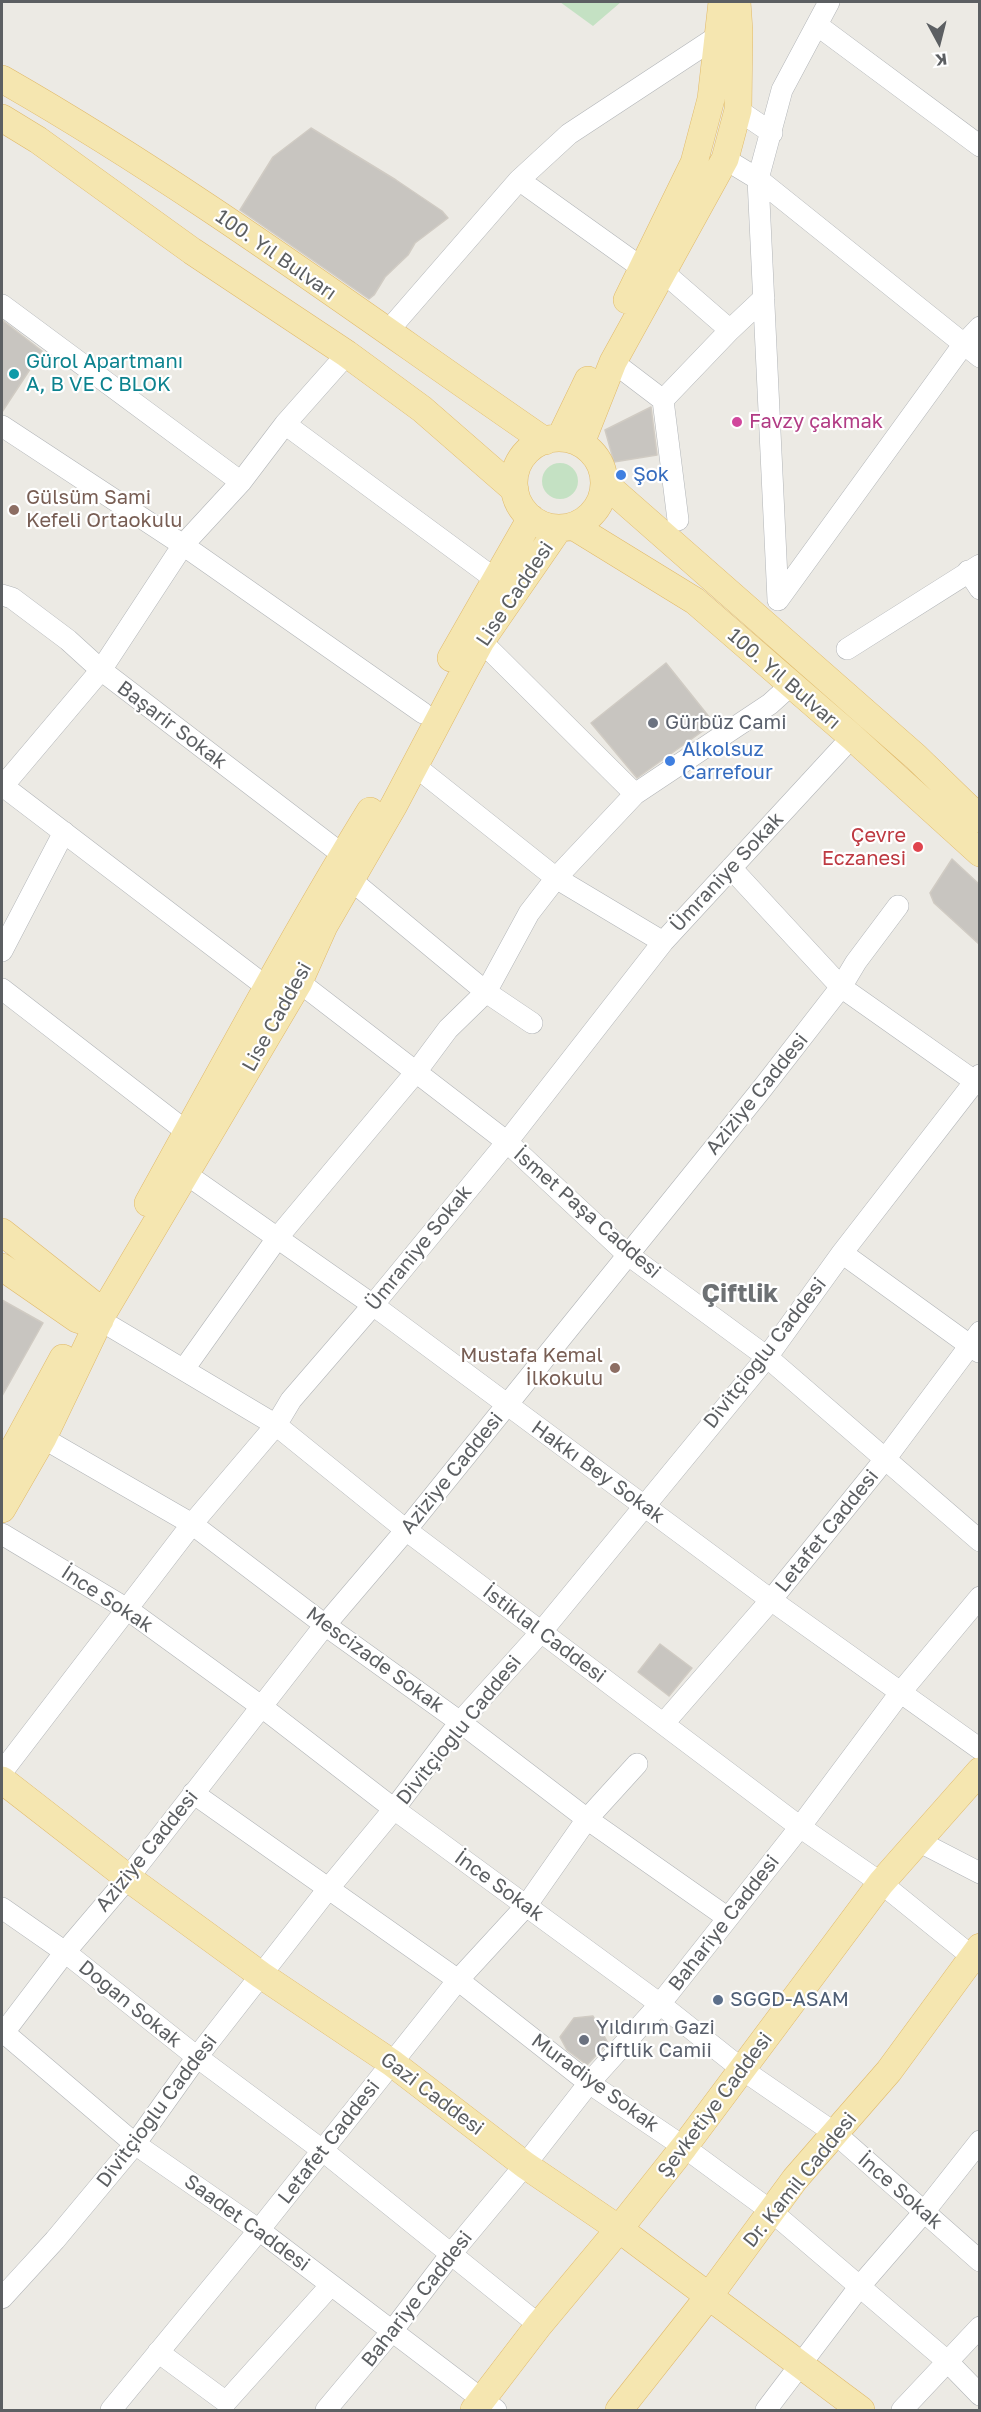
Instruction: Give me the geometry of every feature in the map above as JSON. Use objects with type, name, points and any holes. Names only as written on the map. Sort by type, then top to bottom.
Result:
[{"type":"main road","points":[[562,441],[613,362],[694,162],[711,99],[722,2]]},
{"type":"main road","points":[[562,441],[652,270],[725,159],[738,110],[737,2]]},
{"type":"main road","name":"100. Yıl Bulvarı","points":[[2,79],[57,111],[220,216],[387,332],[562,441]]},
{"type":"main road","name":"100. Yıl Bulvarı","points":[[2,118],[38,140],[192,251],[347,354],[422,409],[515,490]]},
{"type":"main road","points":[[562,441],[593,453],[601,465],[604,483],[603,495],[597,508],[586,519],[566,527],[544,526],[531,518],[521,508],[514,480],[518,465],[525,453],[537,443],[562,441]]},
{"type":"main road","name":"100. Yıl Bulvarı","points":[[604,483],[916,757],[980,819]]},
{"type":"main road","name":"Lise Caddesi","points":[[2,1509],[43,1438],[92,1315],[186,1174],[299,982],[347,868],[385,788],[495,579],[531,518]]},
{"type":"main road","name":"100. Yıl Bulvarı","points":[[566,527],[694,601],[980,853]]},
{"type":"main road","name":"Lise Caddesi","points":[[2,1470],[92,1315],[206,1095],[268,988],[415,766],[482,641],[566,527]]},
{"type":"main road","name":"İstiklal Caddesi","points":[[2,1232],[92,1315]]},
{"type":"main road","name":"İstiklal Caddesi","points":[[2,1267],[92,1315]]},
{"type":"main road","name":"Şevketiye Caddesi","points":[[484,2407],[539,2325],[620,2229],[684,2147],[881,1884],[980,1771]]},
{"type":"main road","name":"Gazi Caddesi","points":[[2,1780],[128,1878],[261,1975],[392,2062],[525,2165],[620,2229],[861,2410]]},
{"type":"main road","name":"Dr. Kamil Caddesi","points":[[619,2410],[709,2296],[795,2180],[889,2071],[977,1956]]},
{"type":"street","points":[[829,2],[782,90],[758,179],[778,600],[971,351],[980,327]]},
{"type":"street","points":[[817,25],[980,146]]},
{"type":"street","points":[[387,332],[519,180],[569,134],[718,36]]},
{"type":"street","points":[[738,110],[772,133]]},
{"type":"street","points":[[725,159],[758,179],[971,351]]},
{"type":"street","points":[[519,180],[652,270],[730,330]]},
{"type":"street","points":[[663,400],[764,298]]},
{"type":"street","points":[[2,305],[241,482]]},
{"type":"street","points":[[268,988],[3,786],[101,670],[183,545],[241,482],[285,424],[347,354]]},
{"type":"street","points":[[613,362],[663,400],[678,520]]},
{"type":"street","points":[[285,424],[495,579]]},
{"type":"street","points":[[2,426],[183,545],[423,713]]},
{"type":"street","points":[[847,649],[974,568],[980,590]]},
{"type":"street","name":"Başarir Sokak","points":[[2,595],[12,598],[68,640],[101,670],[347,868],[486,992],[532,1023]]},
{"type":"street","points":[[482,641],[635,794]]},
{"type":"street","points":[[184,1369],[278,1237],[416,1072],[448,1029],[486,992],[529,913],[556,878],[635,794],[771,704],[791,685]]},
{"type":"street","name":"Ümraniye Sokak","points":[[2,1772],[192,1524],[276,1425],[291,1400],[374,1305],[507,1142],[663,942],[852,738]]},
{"type":"street","points":[[415,766],[556,878],[663,942]]},
{"type":"street","points":[[2,951],[64,832]]},
{"type":"street","points":[[731,868],[842,987],[978,1081]]},
{"type":"street","name":"Aziziye Caddesi","points":[[2,2033],[65,1952],[128,1878],[325,1625],[507,1406],[842,987],[856,962],[898,906]]},
{"type":"street","name":"İsmet Paşa Caddesi","points":[[299,982],[507,1142],[627,1254],[767,1357],[980,1541]]},
{"type":"street","points":[[2,989],[187,1132]]},
{"type":"street","name":"Divitçioğlu Caddesi","points":[[2,2298],[55,2240],[135,2144],[197,2057],[328,1889],[394,1809],[460,1722],[542,1631],[767,1357],[842,1253],[978,1081]]},
{"type":"street","name":"Hakkı Bey Sokak","points":[[186,1174],[374,1305],[771,1600],[980,1749]]},
{"type":"street","points":[[842,1253],[976,1343]]},
{"type":"street","name":"İstiklal Caddesi","points":[[92,1315],[276,1425],[406,1530],[567,1652],[977,1956]]},
{"type":"street","name":"Letafet Caddesi","points":[[664,1723],[771,1600],[976,1343]]},
{"type":"street","name":"Mescizade Sokak","points":[[43,1438],[192,1524],[587,1819],[728,1918]]},
{"type":"street","name":"İnce Sokak","points":[[2,1534],[127,1609],[262,1707],[394,1809],[660,2004],[743,2070],[836,2134],[980,2261]]},
{"type":"street","name":"Bahariye Caddesi","points":[[326,2410],[393,2330],[451,2254],[590,2083],[660,2004],[800,1827],[900,1693],[980,1597]]},
{"type":"street","name":"Letafet Caddesi","points":[[111,2410],[259,2230],[458,1980],[526,1906],[587,1819],[638,1764]]},
{"type":"street","name":"Muradiye Sokak","points":[[194,1793],[458,1980],[590,2083],[684,2147],[771,2211],[947,2361],[980,2395]]},
{"type":"street","points":[[918,1841],[980,1873]]},
{"type":"street","name":"Doğan Sokak","points":[[2,1908],[65,1952],[197,2057],[321,2150],[539,2325]]},
{"type":"street","name":"Saadet Caddesi","points":[[2,2033],[135,2144],[259,2230],[393,2330],[484,2407]]},
{"type":"street","points":[[766,2410],[860,2286],[924,2212],[980,2141]]},
{"type":"street","points":[[158,2352],[226,2402],[331,2285]]},
{"type":"street","points":[[902,2410],[980,2327]]},
{"type":"green space","points":[[560,2],[621,2],[593,26]]},
{"type":"green space","points":[[560,463],[573,468],[578,481],[573,494],[560,499],[547,494],[542,481],[547,468]]},
{"type":"building","points":[[311,128],[396,180],[442,211],[448,218],[415,243],[408,255],[385,277],[369,299],[240,210],[273,157]]},
{"type":"building","name":"Gürol Apartmanı A, B VE C BLOK","points":[[2,320],[42,351],[2,412]]},
{"type":"building","points":[[651,407],[657,455],[614,462],[605,430]]},
{"type":"building","name":"Gürbüz Cami","points":[[666,663],[714,723],[637,778],[591,723]]},
{"type":"building","points":[[952,859],[980,885],[980,945],[934,903],[930,893]]},
{"type":"building","points":[[2,1300],[43,1323],[2,1396]]},
{"type":"building","points":[[660,1644],[692,1668],[669,1696],[638,1672]]},
{"type":"building","name":"Yıldırım Gazi Çiftlik Camii","points":[[593,2016],[608,2043],[587,2065],[567,2050],[560,2037],[574,2018]]},
{"type":"place","name":"Gürol Apartmanı A, B VE C BLOK","points":[[14,374]]},
{"type":"place","name":"Favzy çakmak","points":[[737,422]]},
{"type":"place","name":"Şok","points":[[621,475]]},
{"type":"place","name":"Gülsüm Sami Kefeli Ortaokulu","points":[[14,510]]},
{"type":"place","name":"Gürbüz Cami","points":[[653,723]]},
{"type":"place","name":"Alkolsuz Carrefour","points":[[670,761]]},
{"type":"place","name":"Çevre Eczanesi","points":[[918,847]]},
{"type":"place","name":"Mustafa Kemal İlkokulu","points":[[615,1368]]},
{"type":"place","name":"SGGD-ASAM","points":[[718,2000]]},
{"type":"place","name":"Yıldırım Gazi Çiftlik Camii","points":[[584,2040]]},
{"type":"district","name":"Çiftlik","points":[[740,1294]]}]
